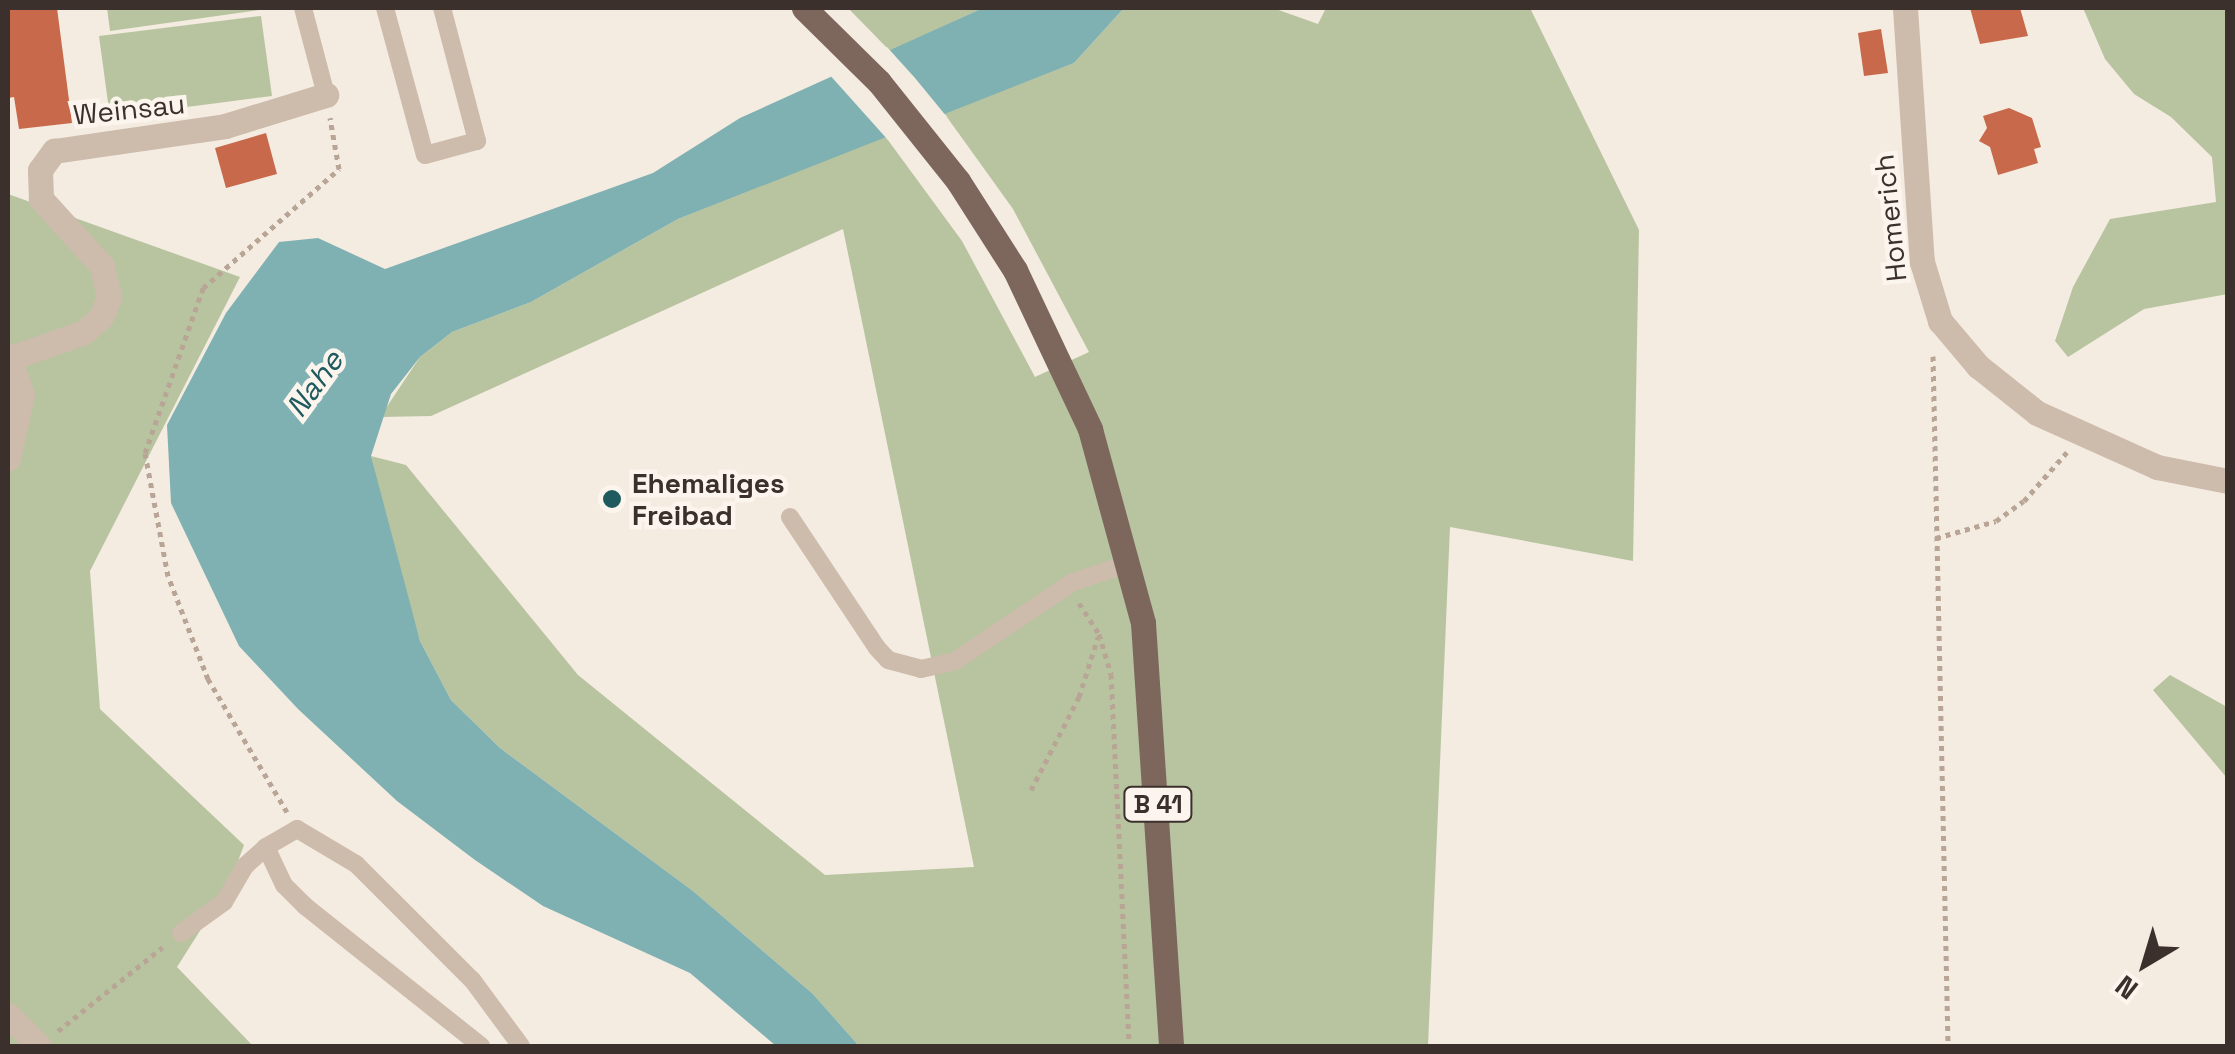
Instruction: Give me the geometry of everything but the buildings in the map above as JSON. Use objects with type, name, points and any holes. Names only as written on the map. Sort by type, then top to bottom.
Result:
[{"type":"main road","name":"B 41","points":[[804,8],[879,82],[958,181],[1014,270],[1090,429],[1130,563],[1150,690],[1170,1046]]},
{"type":"street","name":"Homerich","points":[[1905,8],[1913,175],[1929,298],[1940,321],[1978,366],[2037,413],[2080,436],[2157,466],[2228,481]]},
{"type":"street","name":"Weinsau","points":[[9,357],[84,332],[102,318],[110,297],[102,266],[42,199],[40,170],[54,151],[225,126],[326,95]]},
{"type":"street","points":[[8,458],[22,395],[9,357]]},
{"type":"street","points":[[8,1015],[39,1046]]},
{"type":"lane","points":[[303,8],[326,95]]},
{"type":"lane","points":[[385,8],[425,154],[477,141],[442,8]]},
{"type":"lane","points":[[790,517],[877,648],[904,666],[955,661],[1068,585],[1130,563]]},
{"type":"lane","points":[[181,933],[224,902],[245,866],[266,847],[297,829],[356,864],[473,982],[521,1046]]},
{"type":"lane","points":[[266,847],[284,884],[305,906],[480,1046]]},
{"type":"path","points":[[297,829],[208,679],[168,576],[144,453],[203,288],[339,170],[326,95]]},
{"type":"path","points":[[1929,298],[1948,1046]]},
{"type":"path","points":[[1936,538],[1996,521],[2024,501],[2080,436]]},
{"type":"path","points":[[1068,585],[1099,634],[1111,674],[1129,1046]]},
{"type":"path","points":[[1032,790],[1079,697],[1099,634]]},
{"type":"path","points":[[39,1046],[181,933]]},
{"type":"green space","points":[[107,8],[259,8],[259,10],[110,31]]},
{"type":"green space","points":[[848,8],[983,8],[890,51]]},
{"type":"green space","points":[[1124,8],[1273,8],[1318,24],[1326,8],[1530,8],[1639,230],[1633,561],[1450,527],[1428,1046],[859,1046],[813,994],[693,891],[500,748],[451,700],[420,641],[394,555],[371,456],[406,465],[578,675],[825,875],[974,867],[843,229],[431,416],[380,417],[420,357],[452,332],[531,302],[678,219],[885,136],[962,241],[1035,377],[1089,352],[1013,209],[944,113],[1074,63]]},
{"type":"green space","points":[[2083,8],[2227,8],[2228,294],[2144,309],[2068,357],[2055,341],[2073,287],[2110,219],[2216,202],[2212,157],[2171,117],[2134,94],[2105,59]]},
{"type":"green space","points":[[261,16],[272,96],[110,117],[99,36]]},
{"type":"green space","points":[[8,194],[240,277],[90,571],[100,709],[244,845],[229,885],[177,967],[253,1046],[8,1046]]},
{"type":"green space","points":[[2170,675],[2227,707],[2227,778],[2153,690]]},
{"type":"water","name":"Nahe","points":[[983,8],[1124,8],[1074,63],[678,219],[531,302],[452,332],[420,357],[391,394],[371,456],[420,641],[451,700],[500,748],[693,891],[813,994],[859,1046],[776,1046],[690,973],[543,906],[475,860],[397,801],[298,709],[239,646],[171,503],[167,425],[226,313],[279,242],[318,238],[385,269],[653,173],[740,118]]},
{"type":"pier","points":[[887,47],[947,117],[888,140],[828,73]]},
{"type":"place","name":"Ehemaliges Freibad","points":[[612,499]]}]
